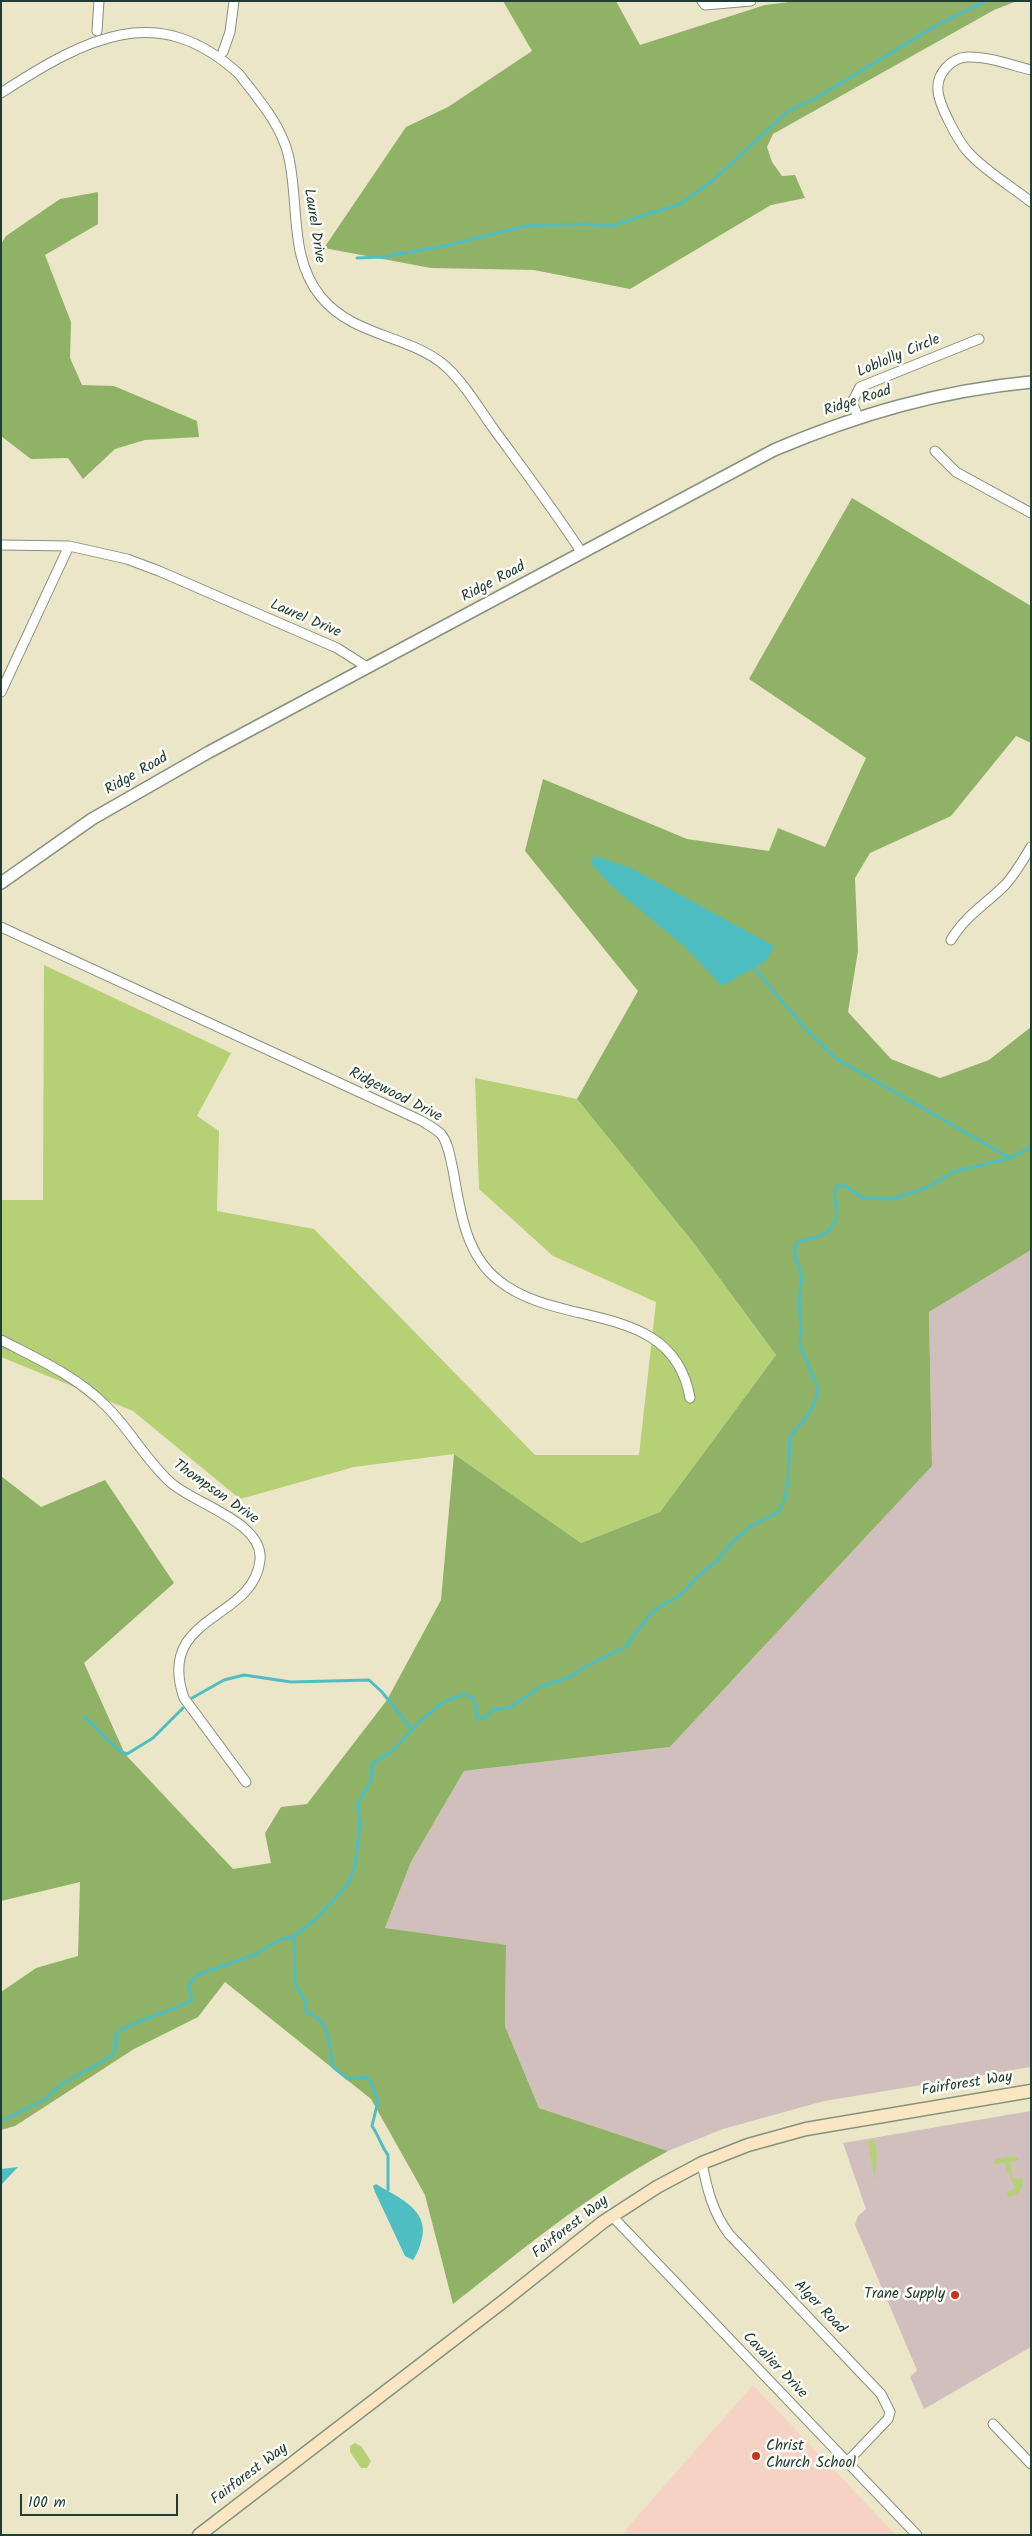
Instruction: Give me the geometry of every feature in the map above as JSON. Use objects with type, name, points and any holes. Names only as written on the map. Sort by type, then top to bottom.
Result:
[{"type":"main road","name":"Fairforest Way","points":[[199,2535],[612,2216],[634,2200],[702,2163],[748,2145],[806,2129],[1031,2091]]},
{"type":"street","points":[[1,93],[101,29],[99,1]]},
{"type":"street","points":[[223,52],[230,32],[234,1]]},
{"type":"street","points":[[702,1],[705,5],[751,1]]},
{"type":"street","name":"Laurel Drive","points":[[215,43],[270,115],[284,141],[290,166],[300,252],[304,269],[320,297],[346,318],[372,332],[425,353],[448,369],[475,403],[582,553]]},
{"type":"street","points":[[1031,70],[975,58],[960,58],[948,65],[941,74],[938,90],[940,101],[969,152],[1031,202]]},
{"type":"street","name":"Loblolly Circle","points":[[858,417],[852,402],[860,387],[979,339]]},
{"type":"street","name":"Ridge Road","points":[[1,883],[69,834],[133,794],[774,450],[858,417],[944,394],[1031,382]]},
{"type":"street","points":[[935,451],[956,472],[1031,513]]},
{"type":"street","name":"Laurel Drive","points":[[1,544],[69,546],[109,554],[160,571],[337,648],[367,667]]},
{"type":"street","points":[[1,692],[69,546]]},
{"type":"street","points":[[952,940],[968,916],[1005,884],[1018,869],[1031,846]]},
{"type":"street","name":"Ridgewood Drive","points":[[1,927],[422,1121],[437,1131],[448,1148],[469,1241],[490,1274],[517,1292],[547,1304],[631,1326],[650,1335],[666,1349],[682,1371],[690,1398]]},
{"type":"street","name":"Thompson Drive","points":[[1,1340],[36,1358],[88,1390],[106,1406],[133,1436],[170,1482],[239,1524],[257,1543],[261,1558],[259,1570],[254,1581],[239,1598],[194,1631],[186,1643],[179,1667],[180,1687],[184,1698],[246,1782]]},
{"type":"street","name":"Alger Road","points":[[702,2163],[709,2195],[720,2222],[729,2234],[863,2374],[887,2404],[890,2412],[888,2419],[848,2462]]},
{"type":"street","name":"Cavalier Drive","points":[[612,2216],[917,2535]]},
{"type":"street","points":[[992,2424],[1031,2464]]},
{"type":"shaded area","points":[[1031,1250],[1031,2067],[824,2101],[723,2129],[668,2151],[539,2108],[505,2026],[506,1946],[385,1928],[411,1862],[464,1771],[670,1747],[932,1466],[929,1312]]},
{"type":"shaded area","points":[[1031,2111],[1031,2347],[924,2409],[910,2377],[917,2370],[855,2225],[858,2216],[866,2209],[843,2143]]},
{"type":"shaded area","name":"Christ Church School","points":[[753,2385],[896,2535],[623,2535]]},
{"type":"green space","points":[[503,1],[616,1],[640,45],[765,5],[797,1],[1017,1],[994,10],[773,134],[767,147],[772,162],[782,176],[795,175],[805,198],[771,205],[630,289],[534,270],[431,268],[324,248],[406,127],[448,107],[532,51]]},
{"type":"green space","points":[[98,192],[98,224],[45,255],[71,322],[70,358],[82,385],[114,386],[197,421],[199,437],[145,440],[115,449],[83,479],[68,458],[31,459],[1,436],[1,244],[6,236],[60,199]]},
{"type":"green space","points":[[852,498],[1031,606],[1031,743],[1016,736],[951,816],[870,853],[855,878],[858,951],[848,1012],[891,1059],[940,1078],[989,1060],[1031,1027],[1031,1250],[929,1312],[932,1466],[670,1747],[464,1771],[411,1862],[385,1928],[506,1945],[505,2026],[539,2108],[668,2151],[611,2185],[584,2204],[453,2304],[425,2195],[371,2099],[225,1982],[198,2017],[134,2049],[15,2126],[1,2130],[1,1992],[36,1968],[78,1956],[80,1882],[1,1901],[1,1476],[41,1507],[105,1480],[174,1583],[84,1663],[125,1754],[233,1869],[271,1863],[265,1833],[281,1807],[307,1804],[387,1700],[441,1600],[454,1454],[581,1543],[660,1512],[776,1355],[692,1241],[577,1099],[638,991],[525,851],[543,779],[687,839],[769,851],[778,828],[825,847],[866,758],[749,679]]},
{"type":"green space","points":[[44,965],[231,1053],[197,1116],[219,1131],[217,1211],[314,1229],[535,1455],[639,1455],[656,1302],[553,1256],[479,1189],[475,1078],[577,1099],[692,1241],[776,1355],[660,1512],[581,1543],[454,1454],[354,1467],[240,1499],[133,1411],[1,1357],[1,1200],[43,1200]]},
{"type":"green space","points":[[870,2140],[875,2141],[877,2154],[875,2181],[868,2143]]},
{"type":"green space","points":[[1014,2156],[1019,2160],[1010,2162],[1013,2179],[1022,2178],[1023,2182],[1022,2188],[1018,2193],[1008,2197],[1007,2192],[1015,2188],[1004,2162],[995,2165],[994,2162],[996,2159]]},
{"type":"green space","points":[[355,2443],[361,2446],[371,2461],[367,2468],[361,2468],[350,2452],[350,2446]]},
{"type":"water","points":[[595,856],[631,868],[774,946],[767,960],[722,986],[685,947],[609,884],[590,862]]},
{"type":"water","points":[[18,2167],[1,2185],[1,2169]]},
{"type":"water","points":[[376,2184],[411,2206],[422,2221],[421,2242],[413,2260],[405,2256],[375,2192],[373,2186]]},
{"type":"waterway","points":[[357,258],[383,257],[449,245],[526,226],[582,224],[611,226],[680,204],[711,182],[787,112],[821,95],[937,25],[986,1]]},
{"type":"waterway","points":[[753,967],[805,1028],[837,1059],[1010,1158]]},
{"type":"waterway","points":[[1,2121],[46,2099],[59,2086],[110,2057],[115,2051],[116,2034],[125,2028],[192,2000],[188,1986],[197,1975],[256,1954],[279,1940],[294,1936],[316,1919],[348,1884],[355,1866],[360,1824],[357,1805],[371,1781],[372,1764],[392,1751],[422,1719],[444,1702],[464,1694],[474,1699],[478,1719],[486,1717],[493,1710],[511,1707],[540,1687],[570,1677],[583,1668],[625,1647],[652,1612],[683,1593],[696,1578],[717,1561],[733,1541],[751,1526],[778,1512],[784,1502],[788,1481],[790,1437],[809,1414],[819,1391],[800,1345],[799,1302],[802,1277],[795,1255],[795,1245],[803,1240],[823,1234],[832,1226],[837,1215],[835,1195],[837,1186],[845,1186],[863,1198],[892,1199],[926,1188],[956,1171],[1010,1158],[1031,1147]]},
{"type":"waterway","points":[[192,1698],[224,1680],[244,1675],[291,1682],[369,1680],[382,1692],[413,1729]]},
{"type":"waterway","points":[[84,1716],[119,1751],[127,1754],[153,1738],[183,1708]]},
{"type":"waterway","points":[[294,1936],[295,1984],[306,2002],[306,2012],[314,2016],[325,2027],[333,2067],[348,2079],[366,2077],[371,2082],[378,2101],[372,2126],[388,2155],[388,2190]]},
{"type":"place","name":"Trane Supply","points":[[955,2295]]},
{"type":"place","name":"Christ Church School","points":[[756,2456]]}]
